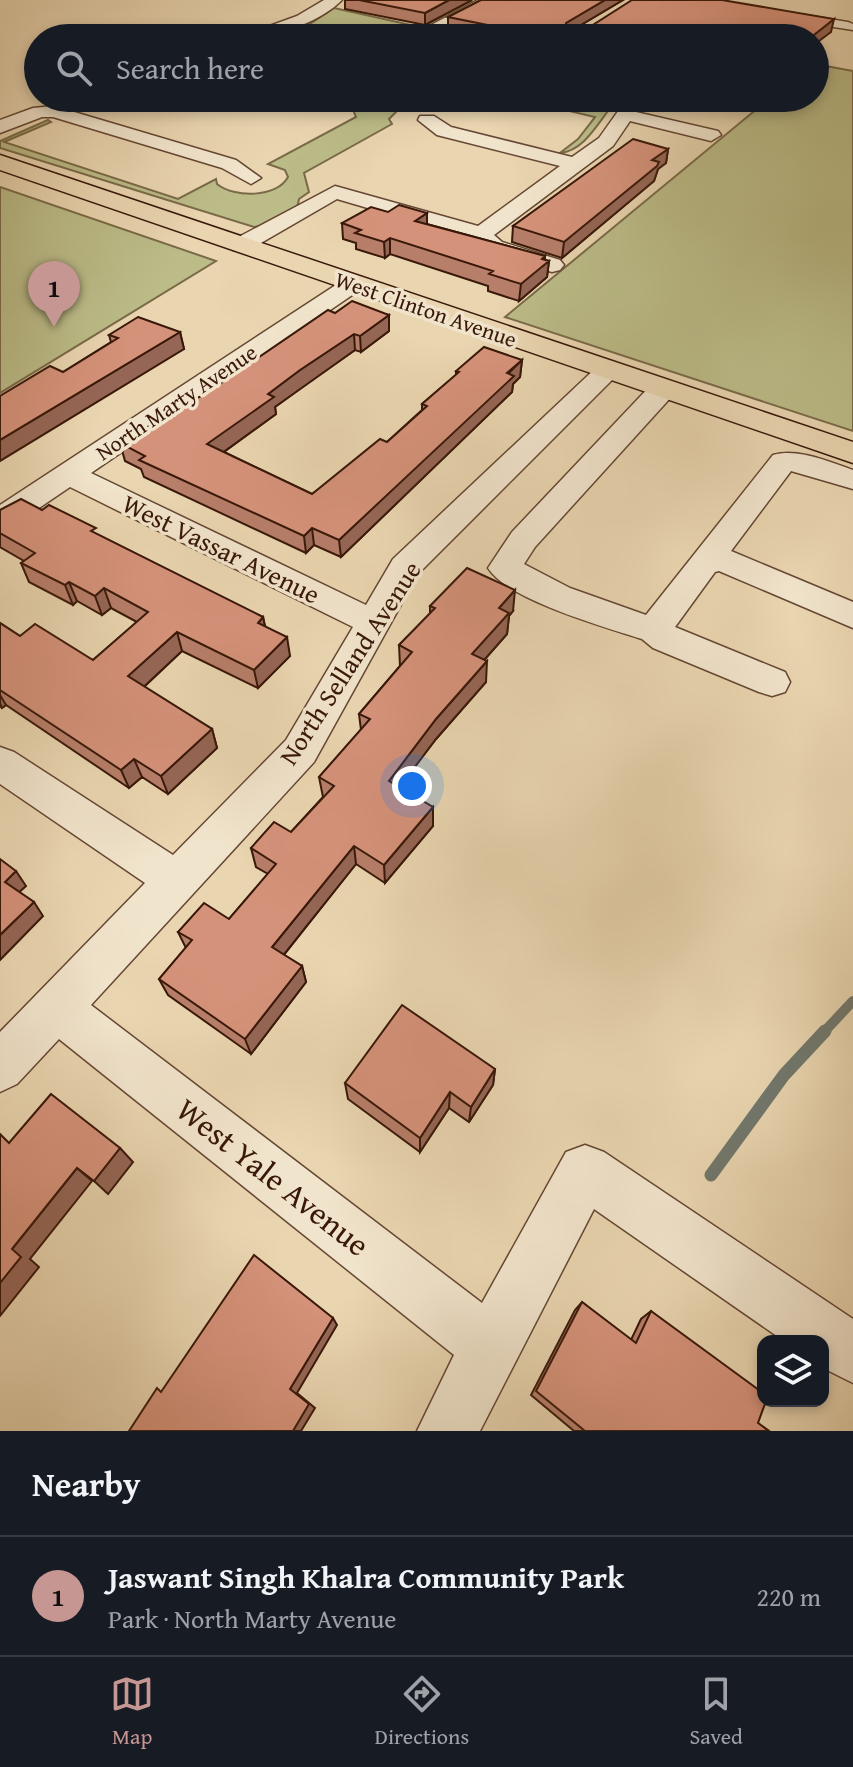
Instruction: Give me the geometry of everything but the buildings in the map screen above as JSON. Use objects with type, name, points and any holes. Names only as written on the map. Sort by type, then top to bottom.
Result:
[{"type":"main road","name":"West Clinton Avenue","points":[[0,162],[853,453]]},
{"type":"street","points":[[286,24],[335,0]]},
{"type":"street","points":[[442,24],[490,0]]},
{"type":"street","points":[[683,0],[742,4],[772,16],[827,24]]},
{"type":"street","points":[[762,24],[772,16]]},
{"type":"street","points":[[245,18],[268,24]]},
{"type":"street","points":[[829,24],[848,27]]},
{"type":"street","points":[[0,127],[39,112]]},
{"type":"street","points":[[0,136],[52,112]]},
{"type":"street","points":[[57,112],[229,164],[251,178]]},
{"type":"street","points":[[481,234],[606,142],[628,112]]},
{"type":"street","points":[[627,115],[711,135]]},
{"type":"street","points":[[427,120],[444,131],[574,164]]},
{"type":"street","points":[[252,249],[344,195],[481,234],[494,247],[552,265]]},
{"type":"street","name":"North Marty Avenue","points":[[0,520],[353,284]]},
{"type":"street","name":"North Selland Avenue","points":[[0,1067],[300,751],[405,567],[608,371]]},
{"type":"street","points":[[663,389],[523,540],[505,568],[530,585],[582,607],[654,630],[666,639],[772,682]]},
{"type":"street","points":[[654,630],[784,461],[812,466],[853,480]]},
{"type":"street","name":"West Vassar Avenue","points":[[68,474],[374,623]]},
{"type":"street","points":[[705,562],[722,560],[853,616]]},
{"type":"street","points":[[0,763],[177,881]]},
{"type":"street","name":"West Yale Avenue","points":[[56,1007],[490,1346]]},
{"type":"street","points":[[448,1431],[490,1346],[585,1171],[853,1354]]},
{"type":"green space","points":[[334,8],[406,24],[310,24]]},
{"type":"green space","points":[[829,67],[853,71],[853,431],[505,317],[753,112],[829,112]]},
{"type":"green space","points":[[354,112],[396,112],[389,119],[392,124],[304,173],[309,192],[299,199],[297,208],[271,224],[254,227],[0,148],[0,141],[48,120],[51,122],[4,142],[178,199],[216,179],[224,189],[255,194],[275,189],[288,177],[285,170],[268,164],[356,117]]},
{"type":"green space","points":[[574,112],[607,112],[587,138],[575,148],[560,153],[578,139],[595,117]]},
{"type":"green space","points":[[0,187],[216,261],[0,393]]},
{"type":"waterway","points":[[823,1033],[853,1001]]},
{"type":"waterway","points":[[711,1175],[784,1075],[825,1031]]},
{"type":"place","name":"Jaswant Singh Khalra Community Park","points":[[54,327]]}]
